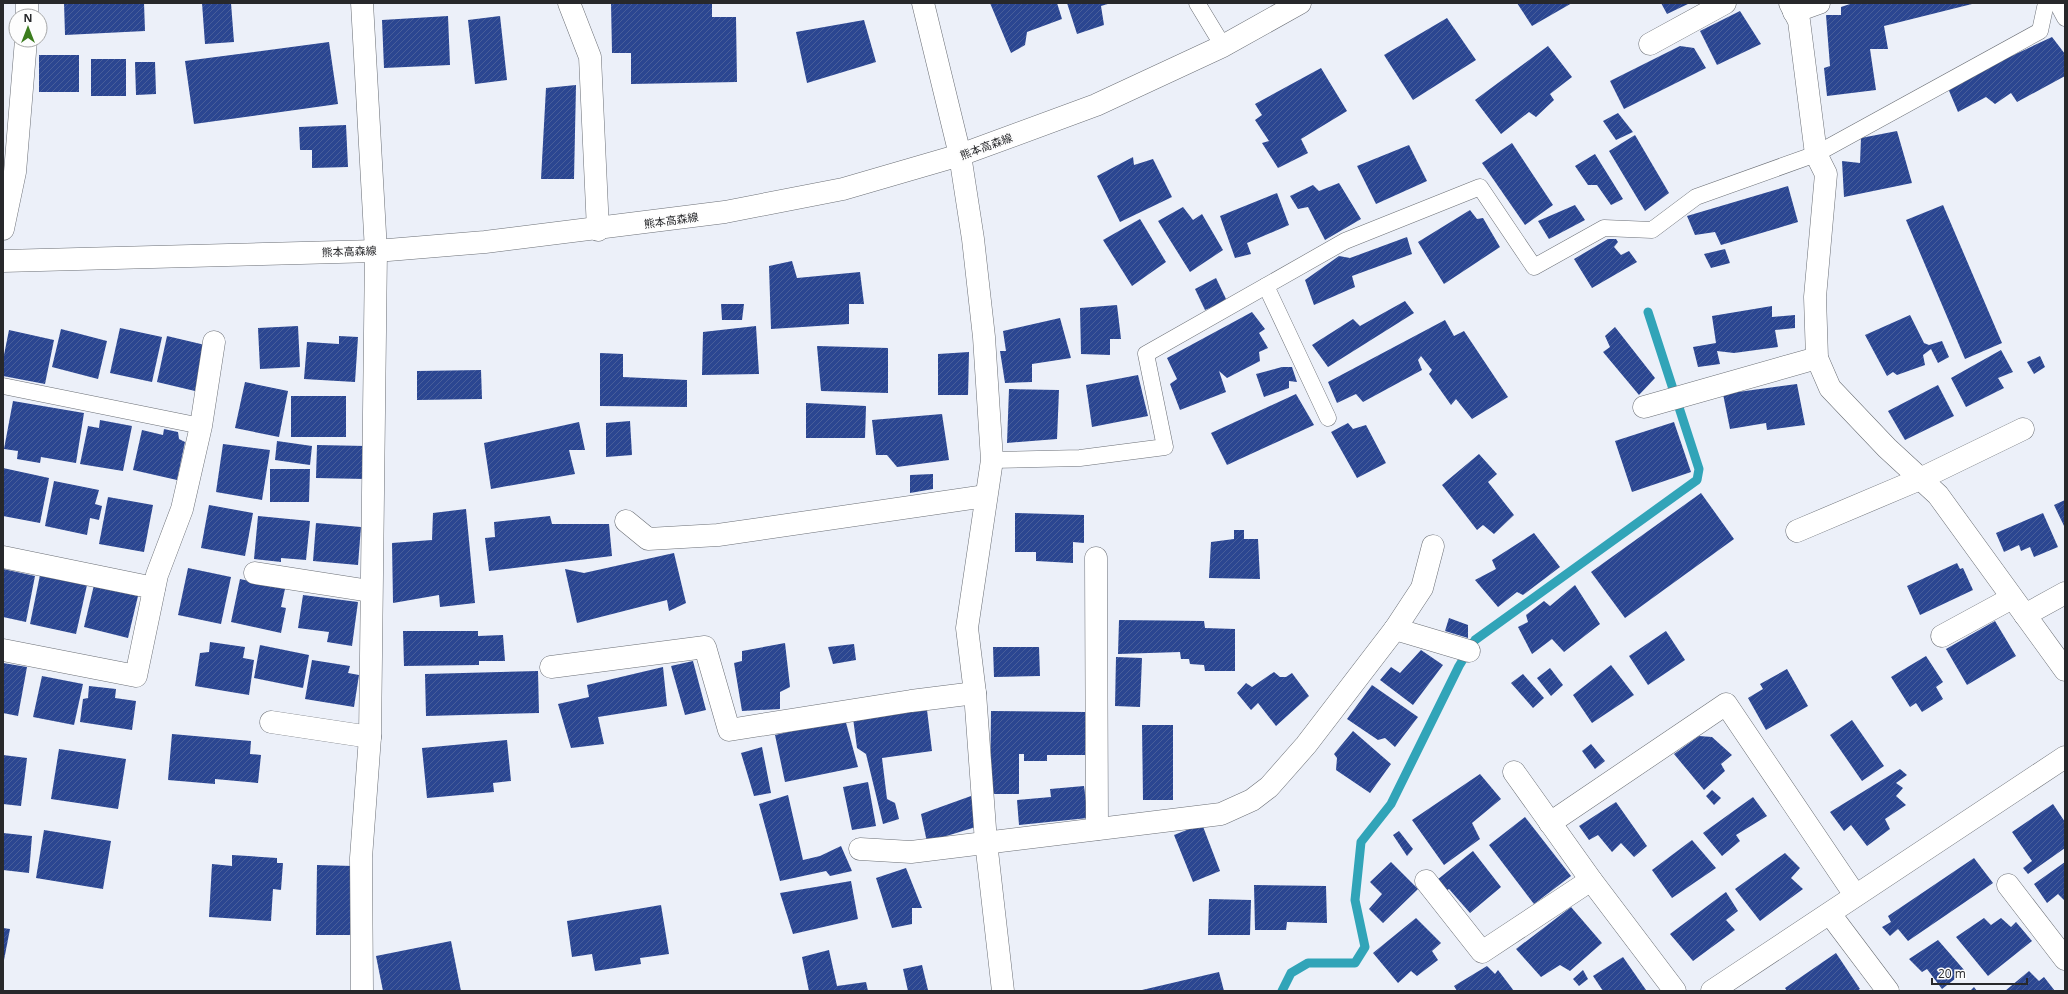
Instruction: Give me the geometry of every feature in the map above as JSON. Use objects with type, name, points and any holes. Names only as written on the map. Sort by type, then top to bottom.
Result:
[{"type":"street","points":[[362,3],[376,251],[370,591],[370,737],[361,858],[362,991]]},
{"type":"street","points":[[569,3],[590,57],[598,230]]},
{"type":"street","points":[[923,3],[960,155],[973,239],[984,337],[992,460],[967,628],[975,693],[997,990]]},
{"type":"street","name":"熊本高森線","points":[[3,261],[376,251],[485,242],[598,230],[725,212],[843,189],[960,155],[1096,105],[1223,46],[1300,3]]},
{"type":"street","points":[[1650,44],[1725,3]]},
{"type":"street","points":[[1819,3],[1792,8],[1799,21],[1816,154],[1826,174],[1814,297],[1817,358],[1830,388],[1887,448],[1938,496],[2065,670]]},
{"type":"street","points":[[3,229],[15,172],[25,48]]},
{"type":"street","points":[[3,650],[136,676],[157,575],[182,509],[201,426],[214,342]]},
{"type":"street","points":[[1644,407],[1817,358]]},
{"type":"street","points":[[1797,531],[1920,479],[2024,429]]},
{"type":"street","points":[[626,521],[648,540],[718,535],[986,496]]},
{"type":"street","points":[[860,849],[911,852],[1221,814],[1252,800],[1269,787],[1306,746],[1395,629],[1422,588],[1433,546]]},
{"type":"street","points":[[3,557],[154,588]]},
{"type":"street","points":[[1096,558],[1097,829]]},
{"type":"street","points":[[255,573],[370,591]]},
{"type":"street","points":[[1942,636],[2019,607],[2065,593]]},
{"type":"street","points":[[1395,629],[1469,651]]},
{"type":"street","points":[[551,667],[705,647],[729,730],[911,701],[975,693]]},
{"type":"street","points":[[1550,823],[1726,704],[1855,895]]},
{"type":"street","points":[[271,722],[370,737]]},
{"type":"street","points":[[1712,991],[2065,757]]},
{"type":"street","points":[[1514,772],[1591,880],[1675,991]]},
{"type":"street","points":[[1426,881],[1482,952],[1591,880]]},
{"type":"street","points":[[2008,885],[2065,959]]},
{"type":"street","points":[[1830,914],[1888,991]]},
{"type":"lane","points":[[1197,3],[1223,46]]},
{"type":"lane","points":[[992,460],[1080,458],[1165,447],[1146,354],[1345,241],[1480,187],[1534,268],[1604,228],[1652,230],[1696,197],[1816,154],[2040,31],[2046,3]]},
{"type":"lane","points":[[2057,3],[2065,18]]},
{"type":"lane","points":[[1266,286],[1328,418]]},
{"type":"lane","points":[[3,386],[201,426]]},
{"type":"building","points":[[64,3],[144,3],[145,31],[65,35]]},
{"type":"building","points":[[202,3],[231,3],[234,42],[205,44]]},
{"type":"building","points":[[611,3],[712,3],[712,17],[736,17],[737,82],[631,84],[631,53],[612,53]]},
{"type":"building","points":[[990,3],[1057,3],[1062,19],[1027,32],[1025,45],[1011,53]]},
{"type":"building","points":[[1067,3],[1111,3],[1101,6],[1104,25],[1077,34]]},
{"type":"building","points":[[1517,3],[1572,3],[1532,26]]},
{"type":"building","points":[[1661,3],[1690,3],[1667,14]]},
{"type":"building","points":[[1853,3],[1972,4],[1884,26],[1888,49],[1870,49],[1876,90],[1827,96],[1824,68],[1830,66],[1826,15],[1841,15],[1841,7]]},
{"type":"building","points":[[1740,11],[1761,44],[1717,65],[1700,31]]},
{"type":"building","points":[[448,16],[450,65],[384,68],[382,20]]},
{"type":"building","points":[[500,16],[507,80],[475,84],[468,20]]},
{"type":"building","points":[[1447,18],[1476,60],[1413,100],[1384,55]]},
{"type":"building","points":[[864,20],[876,62],[807,83],[796,32]]},
{"type":"building","points":[[2052,37],[2065,54],[2065,76],[2017,102],[2011,93],[1995,104],[1986,97],[1958,112],[1947,86]]},
{"type":"building","points":[[329,42],[338,104],[194,124],[185,61]]},
{"type":"building","points":[[1548,46],[1572,77],[1550,94],[1554,100],[1536,117],[1529,112],[1501,134],[1475,100]]},
{"type":"building","points":[[1680,46],[1694,48],[1706,68],[1624,109],[1610,81]]},
{"type":"building","points":[[39,55],[79,55],[79,92],[39,92]]},
{"type":"building","points":[[91,59],[126,59],[126,96],[91,96]]},
{"type":"building","points":[[135,62],[155,62],[156,94],[136,95]]},
{"type":"building","points":[[1321,68],[1347,111],[1301,139],[1308,153],[1278,168],[1262,143],[1269,141],[1255,120],[1262,115],[1255,104]]},
{"type":"building","points":[[576,85],[574,179],[541,179],[546,88]]},
{"type":"building","points":[[1618,113],[1633,132],[1616,140],[1603,121]]},
{"type":"building","points":[[346,125],[348,167],[312,168],[312,150],[300,150],[299,127]]},
{"type":"building","points":[[1897,131],[1912,183],[1844,197],[1842,161],[1860,163],[1861,138]]},
{"type":"building","points":[[1635,135],[1669,193],[1645,211],[1609,151]]},
{"type":"building","points":[[1512,143],[1553,205],[1525,225],[1482,163]]},
{"type":"building","points":[[1409,145],[1427,181],[1376,204],[1357,166]]},
{"type":"building","points":[[1595,154],[1623,199],[1611,205],[1597,185],[1588,185],[1575,166]]},
{"type":"building","points":[[1133,157],[1134,165],[1153,159],[1172,197],[1120,222],[1097,176]]},
{"type":"building","points":[[1339,183],[1361,219],[1325,240],[1308,207],[1298,209],[1290,196],[1313,185],[1319,191]]},
{"type":"building","points":[[1788,186],[1798,222],[1721,245],[1715,232],[1695,235],[1687,216]]},
{"type":"building","points":[[1277,193],[1289,225],[1247,243],[1251,254],[1235,258],[1220,216]]},
{"type":"building","points":[[1575,205],[1585,220],[1549,239],[1538,221]]},
{"type":"building","points":[[1943,205],[2002,343],[1965,359],[1906,220]]},
{"type":"building","points":[[1183,207],[1193,220],[1202,214],[1223,250],[1190,272],[1158,221]]},
{"type":"building","points":[[1470,210],[1477,219],[1483,218],[1500,247],[1444,284],[1418,242]]},
{"type":"building","points":[[1140,219],[1166,262],[1132,286],[1103,240]]},
{"type":"building","points":[[1407,237],[1412,254],[1352,276],[1355,287],[1314,305],[1305,280],[1339,256],[1350,258]]},
{"type":"building","points":[[1608,239],[1616,239],[1618,242],[1614,247],[1621,255],[1629,251],[1637,262],[1592,288],[1574,259]]},
{"type":"building","points":[[1725,249],[1730,263],[1711,268],[1704,254]]},
{"type":"building","points":[[792,261],[797,278],[860,272],[864,304],[849,304],[849,324],[771,329],[769,266]]},
{"type":"building","points":[[1216,278],[1227,301],[1205,310],[1195,289]]},
{"type":"building","points":[[1405,301],[1414,313],[1328,367],[1312,345],[1353,319],[1360,326]]},
{"type":"building","points":[[721,304],[744,304],[742,320],[722,320]]},
{"type":"building","points":[[1117,305],[1121,339],[1110,339],[1110,355],[1081,354],[1080,308]]},
{"type":"building","points":[[1772,306],[1772,317],[1795,315],[1795,328],[1775,330],[1778,347],[1734,353],[1717,351],[1720,364],[1698,367],[1693,347],[1716,343],[1712,316]]},
{"type":"building","points":[[1252,312],[1265,329],[1259,333],[1268,348],[1259,352],[1260,361],[1227,378],[1219,371],[1226,392],[1180,410],[1170,384],[1177,379],[1167,358]]},
{"type":"building","points":[[1910,315],[1924,343],[1929,345],[1942,341],[1949,357],[1938,363],[1931,349],[1923,355],[1925,365],[1897,375],[1893,372],[1887,376],[1865,335]]},
{"type":"building","points":[[1060,318],[1071,358],[1032,364],[1032,382],[1005,383],[1000,351],[1006,351],[1003,331]]},
{"type":"building","points":[[1445,320],[1454,336],[1464,331],[1508,397],[1472,419],[1456,399],[1451,405],[1429,374],[1432,370],[1421,356],[1418,360],[1422,370],[1363,402],[1356,394],[1337,403],[1328,382]]},
{"type":"building","points":[[298,326],[300,367],[260,369],[258,328]]},
{"type":"building","points":[[756,326],[759,374],[702,375],[703,332]]},
{"type":"building","points":[[1615,327],[1655,378],[1639,395],[1603,352],[1610,347],[1605,336]]},
{"type":"building","points":[[120,328],[162,337],[152,382],[110,373]]},
{"type":"building","points":[[61,329],[107,341],[98,379],[52,367]]},
{"type":"building","points":[[9,330],[54,340],[45,384],[3,376],[3,360]]},
{"type":"building","points":[[167,336],[205,345],[195,391],[157,382]]},
{"type":"building","points":[[339,336],[358,337],[355,382],[304,379],[307,342],[339,344]]},
{"type":"building","points":[[817,346],[888,348],[888,393],[821,391]]},
{"type":"building","points":[[2001,350],[2013,372],[1998,378],[2004,388],[1966,407],[1951,378]]},
{"type":"building","points":[[969,352],[968,395],[938,395],[938,354]]},
{"type":"building","points":[[600,353],[623,354],[623,377],[687,380],[687,407],[600,406]]},
{"type":"building","points":[[2040,356],[2045,367],[2034,374],[2027,362]]},
{"type":"building","points":[[1282,367],[1292,367],[1297,382],[1289,381],[1289,388],[1264,397],[1256,374]]},
{"type":"building","points":[[481,370],[482,399],[417,400],[417,371]]},
{"type":"building","points":[[1138,375],[1148,416],[1092,427],[1086,385]]},
{"type":"building","points":[[245,382],[288,391],[279,437],[235,428]]},
{"type":"building","points":[[1797,384],[1805,425],[1767,430],[1766,423],[1730,429],[1723,394]]},
{"type":"building","points":[[1938,385],[1954,416],[1905,440],[1888,411]]},
{"type":"building","points":[[1009,389],[1059,390],[1057,439],[1007,443]]},
{"type":"building","points":[[1296,394],[1314,425],[1227,465],[1211,433]]},
{"type":"building","points":[[291,396],[346,396],[346,437],[291,437]]},
{"type":"building","points":[[13,401],[84,413],[76,463],[41,457],[40,463],[17,459],[18,451],[4,449]]},
{"type":"building","points":[[806,403],[866,406],[865,438],[806,438]]},
{"type":"building","points":[[942,414],[949,460],[897,467],[887,455],[876,455],[872,420]]},
{"type":"building","points":[[100,420],[132,426],[123,471],[80,464],[88,426],[99,428]]},
{"type":"building","points":[[630,421],[632,455],[606,457],[606,423]]},
{"type":"building","points":[[579,422],[585,450],[569,450],[575,474],[491,489],[484,443]]},
{"type":"building","points":[[1674,422],[1691,472],[1632,492],[1615,441]]},
{"type":"building","points":[[1348,423],[1353,429],[1366,425],[1386,463],[1357,478],[1331,432]]},
{"type":"building","points":[[164,429],[178,432],[179,439],[185,442],[177,480],[133,470],[142,430],[163,435]]},
{"type":"building","points":[[277,441],[312,446],[310,465],[275,460]]},
{"type":"building","points":[[223,444],[270,450],[262,500],[216,492]]},
{"type":"building","points":[[317,445],[366,446],[365,479],[316,478]]},
{"type":"building","points":[[1479,454],[1497,474],[1488,482],[1514,515],[1494,534],[1483,525],[1477,530],[1442,485]]},
{"type":"building","points":[[3,468],[49,478],[40,523],[3,516]]},
{"type":"building","points":[[270,469],[310,469],[309,502],[270,502]]},
{"type":"building","points":[[933,474],[933,489],[910,493],[910,475]]},
{"type":"building","points":[[54,481],[99,490],[95,504],[102,506],[99,520],[90,518],[87,535],[45,526]]},
{"type":"building","points":[[1701,493],[1734,539],[1625,618],[1591,572]]},
{"type":"building","points":[[108,497],[153,505],[144,552],[99,544]]},
{"type":"building","points":[[2065,500],[2065,528],[2054,505]]},
{"type":"building","points":[[209,505],[253,513],[245,556],[201,548]]},
{"type":"building","points":[[466,509],[475,603],[440,607],[439,595],[393,603],[392,543],[432,540],[433,513]]},
{"type":"building","points":[[1015,513],[1084,515],[1084,543],[1073,542],[1073,563],[1036,561],[1036,552],[1015,552]]},
{"type":"building","points":[[2043,513],[2058,547],[2034,557],[2030,547],[2021,551],[2019,545],[2004,552],[1996,533]]},
{"type":"building","points":[[258,516],[310,521],[306,560],[281,558],[281,562],[254,559]]},
{"type":"building","points":[[550,516],[552,524],[609,524],[612,556],[489,571],[485,538],[495,537],[494,522]]},
{"type":"building","points":[[316,523],[361,527],[358,565],[313,561]]},
{"type":"building","points":[[1234,530],[1244,530],[1244,539],[1258,539],[1260,579],[1209,578],[1211,542],[1234,539]]},
{"type":"building","points":[[1534,533],[1560,567],[1523,595],[1517,592],[1498,607],[1475,580],[1496,569],[1492,560]]},
{"type":"building","points":[[674,553],[686,603],[669,611],[667,600],[577,623],[565,569],[584,573]]},
{"type":"building","points":[[1957,563],[1960,569],[1963,568],[1973,590],[1920,615],[1907,586]]},
{"type":"building","points":[[188,568],[231,577],[221,624],[178,615]]},
{"type":"building","points":[[3,569],[35,576],[26,622],[3,617]]},
{"type":"building","points":[[40,575],[87,585],[76,634],[30,624]]},
{"type":"building","points":[[240,579],[285,589],[281,607],[286,608],[281,633],[231,622]]},
{"type":"building","points":[[94,585],[138,596],[128,638],[84,627]]},
{"type":"building","points":[[1575,585],[1600,624],[1564,652],[1552,639],[1532,654],[1518,627],[1528,622],[1526,615],[1544,601],[1550,606]]},
{"type":"building","points":[[303,595],[358,602],[352,646],[327,642],[329,632],[298,628]]},
{"type":"building","points":[[1449,618],[1468,625],[1468,638],[1445,631]]},
{"type":"building","points":[[1119,620],[1204,621],[1205,628],[1235,629],[1235,671],[1205,671],[1204,665],[1190,664],[1189,659],[1181,659],[1180,652],[1118,654]]},
{"type":"building","points":[[1995,621],[2016,656],[1967,685],[1946,649]]},
{"type":"building","points":[[403,631],[478,631],[478,636],[503,635],[505,661],[479,661],[479,665],[404,666]]},
{"type":"building","points":[[1666,631],[1685,660],[1648,685],[1629,656]]},
{"type":"building","points":[[210,642],[245,647],[243,658],[254,660],[249,695],[195,686],[200,653],[209,652]]},
{"type":"building","points":[[785,643],[790,687],[780,692],[780,709],[742,711],[734,663],[742,661],[742,651]]},
{"type":"building","points":[[854,644],[856,660],[833,664],[828,647]]},
{"type":"building","points":[[260,645],[309,655],[303,688],[254,678]]},
{"type":"building","points":[[993,647],[1039,647],[1040,676],[994,677]]},
{"type":"building","points":[[1421,650],[1443,665],[1413,705],[1380,680],[1391,667],[1400,673]]},
{"type":"building","points":[[1926,656],[1943,682],[1936,687],[1943,699],[1922,712],[1916,703],[1910,707],[1891,677]]},
{"type":"building","points":[[1116,657],[1142,658],[1140,707],[1115,706]]},
{"type":"building","points":[[312,660],[350,666],[348,673],[359,675],[354,707],[305,699]]},
{"type":"building","points":[[693,661],[706,710],[685,715],[671,666]]},
{"type":"building","points":[[3,663],[27,667],[18,716],[3,713]]},
{"type":"building","points":[[1611,665],[1634,695],[1592,723],[1573,695]]},
{"type":"building","points":[[663,667],[667,706],[598,717],[604,744],[571,748],[558,704],[589,697],[587,685]]},
{"type":"building","points":[[1550,668],[1563,685],[1551,696],[1537,678]]},
{"type":"building","points":[[1787,669],[1808,706],[1766,730],[1748,698],[1763,689],[1760,684]]},
{"type":"building","points":[[538,671],[539,713],[426,716],[425,674]]},
{"type":"building","points":[[1274,672],[1280,677],[1286,677],[1292,673],[1309,696],[1276,726],[1258,703],[1251,710],[1237,693],[1246,683],[1252,687]]},
{"type":"building","points":[[1523,674],[1544,698],[1533,708],[1511,683]]},
{"type":"building","points":[[42,676],[83,684],[74,725],[33,717]]},
{"type":"building","points":[[1372,685],[1418,717],[1395,747],[1385,738],[1378,740],[1347,719]]},
{"type":"building","points":[[89,686],[116,689],[115,698],[136,701],[132,730],[80,722],[83,699],[88,698]]},
{"type":"building","points":[[927,710],[932,751],[882,758],[887,799],[895,803],[899,819],[883,824],[866,754],[857,748],[853,718]]},
{"type":"building","points":[[991,711],[1086,712],[1085,755],[1047,755],[1047,761],[1024,761],[1024,754],[1019,754],[1019,794],[990,794]]},
{"type":"building","points":[[845,719],[858,767],[785,782],[775,735]]},
{"type":"building","points":[[1852,720],[1884,766],[1862,781],[1830,735]]},
{"type":"building","points":[[1142,725],[1173,725],[1173,800],[1143,800]]},
{"type":"building","points":[[1353,731],[1391,764],[1370,793],[1336,770],[1337,758],[1334,754]]},
{"type":"building","points":[[172,734],[251,741],[250,754],[261,755],[258,783],[215,779],[215,784],[168,780]]},
{"type":"building","points":[[1699,736],[1712,737],[1732,755],[1721,764],[1725,771],[1704,790],[1674,754]]},
{"type":"building","points":[[507,740],[511,781],[493,783],[494,792],[427,798],[422,748]]},
{"type":"building","points":[[1591,744],[1605,761],[1595,769],[1582,751]]},
{"type":"building","points":[[762,747],[771,793],[754,796],[741,753]]},
{"type":"building","points":[[59,749],[126,759],[118,809],[51,799]]},
{"type":"building","points":[[3,755],[27,758],[21,806],[3,804]]},
{"type":"building","points":[[1900,769],[1907,775],[1896,783],[1903,788],[1896,796],[1906,805],[1885,819],[1890,829],[1867,846],[1851,825],[1844,831],[1830,812]]},
{"type":"building","points":[[1480,774],[1501,799],[1472,823],[1480,839],[1444,865],[1412,820]]},
{"type":"building","points":[[868,782],[876,826],[852,830],[843,787]]},
{"type":"building","points":[[1084,786],[1088,818],[1019,825],[1017,800],[1051,797],[1050,789]]},
{"type":"building","points":[[1712,790],[1721,798],[1714,805],[1706,796]]},
{"type":"building","points":[[788,795],[803,860],[820,856],[841,846],[852,871],[830,876],[826,871],[780,881],[759,804]]},
{"type":"building","points":[[971,796],[979,826],[927,842],[921,814]]},
{"type":"building","points":[[1753,797],[1767,816],[1736,835],[1740,841],[1722,856],[1703,833]]},
{"type":"building","points":[[1616,802],[1647,846],[1634,857],[1621,843],[1612,852],[1598,835],[1589,840],[1579,826]]},
{"type":"building","points":[[2053,804],[2065,822],[2065,848],[2028,874],[2023,868],[2032,861],[2012,832]]},
{"type":"building","points":[[1525,817],[1571,876],[1534,904],[1489,845]]},
{"type":"building","points":[[1202,824],[1220,871],[1193,882],[1174,835]]},
{"type":"building","points":[[44,830],[111,841],[103,889],[36,878]]},
{"type":"building","points":[[1399,831],[1413,849],[1407,856],[1393,835]]},
{"type":"building","points":[[3,833],[32,836],[29,873],[3,870]]},
{"type":"building","points":[[1692,840],[1716,868],[1672,898],[1652,870]]},
{"type":"building","points":[[1473,851],[1501,887],[1470,913],[1449,889],[1444,892],[1437,880]]},
{"type":"building","points":[[1785,853],[1800,868],[1791,878],[1803,889],[1760,921],[1735,889]]},
{"type":"building","points":[[232,855],[277,858],[277,863],[283,863],[281,890],[273,889],[271,921],[209,917],[212,864],[232,866]]},
{"type":"building","points":[[1974,858],[1993,883],[1908,941],[1898,929],[1890,936],[1882,927],[1891,922],[1888,916]]},
{"type":"building","points":[[1391,862],[1418,889],[1383,923],[1369,909],[1382,894],[1370,882]]},
{"type":"building","points":[[2065,862],[2065,901],[2058,894],[2047,903],[2034,884]]},
{"type":"building","points":[[317,865],[353,866],[352,935],[316,935]]},
{"type":"building","points":[[906,868],[922,908],[912,908],[912,924],[892,928],[876,878]]},
{"type":"building","points":[[851,881],[858,919],[793,934],[780,893]]},
{"type":"building","points":[[1254,885],[1326,886],[1327,923],[1287,922],[1286,930],[1255,930]]},
{"type":"building","points":[[1726,892],[1738,911],[1726,920],[1735,930],[1693,961],[1670,934]]},
{"type":"building","points":[[1209,899],[1251,900],[1250,935],[1208,935]]},
{"type":"building","points":[[661,905],[669,954],[640,958],[641,964],[595,971],[592,954],[572,957],[567,921]]},
{"type":"building","points":[[1571,907],[1602,943],[1570,971],[1560,965],[1541,977],[1516,949]]},
{"type":"building","points":[[1416,918],[1441,943],[1432,951],[1438,960],[1417,976],[1411,971],[1398,983],[1373,953]]},
{"type":"building","points":[[1984,918],[1991,925],[2001,918],[2011,927],[2016,922],[2032,941],[1988,976],[1956,937]]},
{"type":"building","points":[[3,928],[10,929],[4,960],[3,960]]},
{"type":"building","points":[[1938,940],[1965,971],[1942,989],[1927,969],[1922,972],[1909,959]]},
{"type":"building","points":[[451,941],[461,991],[383,991],[376,956]]},
{"type":"building","points":[[829,950],[837,986],[866,982],[868,991],[809,991],[802,957]]},
{"type":"building","points":[[1836,953],[1860,989],[1857,991],[1787,991],[1785,988]]},
{"type":"building","points":[[1623,957],[1646,990],[1603,991],[1593,976]]},
{"type":"building","points":[[922,965],[928,990],[908,991],[903,969]]},
{"type":"building","points":[[1487,966],[1495,974],[1498,970],[1514,991],[1457,991],[1454,986]]},
{"type":"building","points":[[1583,970],[1588,979],[1579,986],[1573,979]]},
{"type":"building","points":[[2029,971],[2039,981],[2044,977],[2055,991],[2005,991]]},
{"type":"building","points":[[1219,972],[1224,991],[1142,990]]},
{"type":"building","points":[[1974,987],[1977,991],[1970,991]]},
{"type":"waterway","points":[[1282,991],[1291,973],[1308,963],[1355,963],[1365,947],[1355,900],[1361,842],[1391,804],[1459,666],[1475,640],[1697,480],[1699,469],[1648,312]]}]
